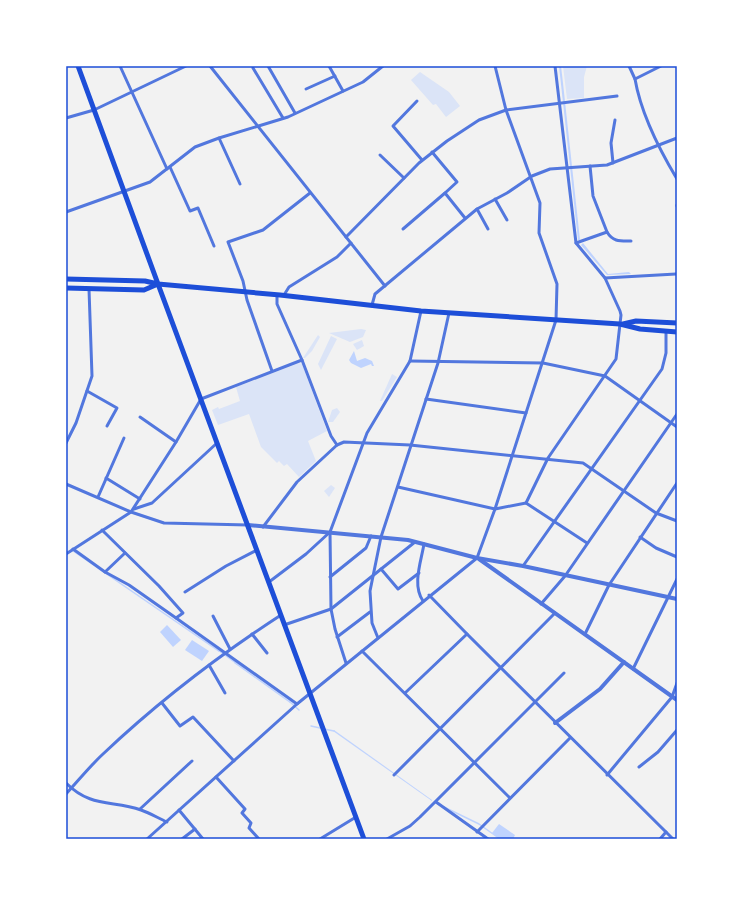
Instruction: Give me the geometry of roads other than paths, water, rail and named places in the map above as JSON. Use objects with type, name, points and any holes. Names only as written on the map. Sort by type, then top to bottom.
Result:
[{"type":"main road","points":[[78,66],[309,694],[364,839]]},
{"type":"main road","points":[[66,279],[145,281],[158,284],[277,294],[421,311],[502,315],[620,324],[640,329],[677,332]]},
{"type":"main road","points":[[66,288],[144,290],[158,284]]},
{"type":"main road","points":[[620,324],[636,321],[677,323]]},
{"type":"street","points":[[120,66],[190,211],[198,208],[214,246]]},
{"type":"street","points":[[66,118],[94,110],[132,90],[186,66]]},
{"type":"street","points":[[210,66],[385,286]]},
{"type":"street","points":[[268,66],[295,114]]},
{"type":"street","points":[[329,66],[343,91]]},
{"type":"street","points":[[66,212],[150,182],[195,148],[219,138],[295,114],[363,82],[384,66]]},
{"type":"street","points":[[147,839],[297,704],[423,600],[477,558],[495,509],[556,320],[557,284],[539,233],[540,203],[532,176],[506,110],[495,66]]},
{"type":"street","points":[[526,503],[548,458],[616,359],[620,324],[620,311],[605,278],[576,243],[555,66]]},
{"type":"street","points":[[629,66],[635,79],[639,99],[659,145],[677,179]]},
{"type":"street","points":[[635,79],[661,66]]},
{"type":"street","points":[[253,68],[283,118]]},
{"type":"street","points":[[306,89],[335,76]]},
{"type":"street","points":[[346,237],[422,160],[479,120],[506,110],[617,96]]},
{"type":"street","points":[[417,101],[393,126],[422,160]]},
{"type":"street","points":[[613,163],[611,143],[615,120]]},
{"type":"street","points":[[219,138],[240,184]]},
{"type":"street","points":[[372,305],[376,294],[465,218],[477,209],[507,193],[532,176],[550,169],[613,163],[677,138]]},
{"type":"street","points":[[403,229],[457,182],[432,152]]},
{"type":"street","points":[[380,155],[404,178]]},
{"type":"street","points":[[590,166],[593,196],[607,232],[611,238],[619,242],[631,241]]},
{"type":"street","points":[[272,371],[228,242],[263,230],[310,193]]},
{"type":"street","points":[[444,193],[465,218]]},
{"type":"street","points":[[495,199],[507,220]]},
{"type":"street","points":[[477,209],[488,229]]},
{"type":"street","points":[[576,243],[607,232]]},
{"type":"street","points":[[284,295],[289,287],[337,257],[351,243]]},
{"type":"street","points":[[605,278],[676,274]]},
{"type":"street","points":[[66,443],[76,423],[92,371],[89,289]]},
{"type":"street","points":[[277,294],[277,304],[302,360],[331,436],[336,445]]},
{"type":"street","points":[[346,664],[331,609],[330,532],[373,420],[410,361],[421,311]]},
{"type":"street","points":[[378,638],[372,623],[370,612],[370,591],[381,537],[438,363],[449,313]]},
{"type":"street","points":[[523,566],[662,369],[666,353],[666,331]]},
{"type":"street","points":[[131,512],[176,442],[201,399],[302,360]]},
{"type":"street","points":[[410,361],[438,363],[543,363],[605,376],[677,427]]},
{"type":"street","points":[[87,391],[117,408],[106,426]]},
{"type":"street","points":[[426,399],[526,413]]},
{"type":"street","points":[[541,604],[565,576],[586,543],[677,414]]},
{"type":"street","points":[[140,417],[176,442]]},
{"type":"street","points":[[98,497],[124,438]]},
{"type":"street","points":[[263,527],[297,482],[336,445],[344,442],[410,445],[548,458],[583,463],[656,514],[677,521]]},
{"type":"street","points":[[66,554],[137,507],[152,503],[217,443]]},
{"type":"street","points":[[106,478],[140,499]]},
{"type":"street","points":[[66,484],[131,512],[164,523],[248,525],[381,537],[415,542],[477,558],[523,566],[677,599]]},
{"type":"street","points":[[584,634],[609,585],[677,484]]},
{"type":"street","points":[[398,487],[495,509],[526,503],[586,543]]},
{"type":"street","points":[[102,530],[183,613],[176,618]]},
{"type":"street","points":[[269,582],[306,554],[330,532]]},
{"type":"street","points":[[330,577],[366,548],[371,536]]},
{"type":"street","points":[[640,537],[656,548],[677,557]]},
{"type":"street","points":[[284,625],[331,609],[415,542]]},
{"type":"street","points":[[423,600],[418,590],[419,573],[424,544]]},
{"type":"street","points":[[66,547],[72,549],[105,572],[129,585],[297,704]]},
{"type":"street","points":[[185,592],[226,566],[257,550]]},
{"type":"street","points":[[105,572],[125,553]]},
{"type":"street","points":[[477,558],[677,700]]},
{"type":"street","points":[[382,568],[398,589],[419,573]]},
{"type":"street","points":[[633,669],[677,579]]},
{"type":"street","points":[[430,595],[555,723],[673,839]]},
{"type":"street","points":[[338,637],[370,612]]},
{"type":"street","points":[[394,775],[555,613]]},
{"type":"street","points":[[66,794],[103,754],[162,703],[224,652],[281,615]]},
{"type":"street","points":[[213,616],[230,649]]},
{"type":"street","points":[[252,634],[267,653]]},
{"type":"street","points":[[405,693],[467,634]]},
{"type":"street","points":[[362,651],[510,798]]},
{"type":"street","points":[[555,723],[600,689],[624,662]]},
{"type":"street","points":[[209,665],[225,693]]},
{"type":"street","points":[[387,839],[410,826],[436,802],[564,673]]},
{"type":"street","points":[[607,775],[672,697],[677,683]]},
{"type":"street","points":[[162,703],[180,726],[193,717],[234,761]]},
{"type":"street","points":[[639,767],[662,748],[677,730]]},
{"type":"street","points":[[477,832],[570,738]]},
{"type":"street","points":[[140,809],[192,761]]},
{"type":"street","points":[[216,777],[245,809],[242,813],[251,823],[249,828],[259,839]]},
{"type":"street","points":[[66,783],[81,796],[101,803],[140,809],[167,822]]},
{"type":"street","points":[[436,802],[488,839]]},
{"type":"street","points":[[179,810],[203,839]]},
{"type":"street","points":[[320,839],[356,817]]},
{"type":"street","points":[[182,839],[194,829]]},
{"type":"street","points":[[660,839],[666,832]]},
{"type":"water","points":[[559,66],[561,66],[580,240],[578,240]]},
{"type":"water","points":[[583,243],[608,274],[629,272],[631,274],[607,275],[581,245]]},
{"type":"water","points":[[354,351],[357,361],[365,358],[372,361],[374,366],[371,364],[361,368],[351,363],[349,360]]},
{"type":"water","points":[[73,550],[220,651],[219,652],[72,551]]},
{"type":"water","points":[[167,625],[181,640],[173,647],[160,632]]},
{"type":"water","points":[[192,640],[209,651],[202,661],[185,650]]},
{"type":"water","points":[[235,662],[291,702],[290,703],[234,663]]},
{"type":"water","points":[[334,730],[432,800],[432,801],[333,731]]},
{"type":"water","points":[[499,824],[515,835],[513,839],[500,839],[492,833]]},
{"type":"waterway","points":[[218,650],[244,669]]},
{"type":"waterway","points":[[290,702],[299,710]]},
{"type":"waterway","points":[[311,726],[320,728]]},
{"type":"waterway","points":[[324,729],[334,731]]},
{"type":"waterway","points":[[444,807],[479,824],[500,839]]}]
